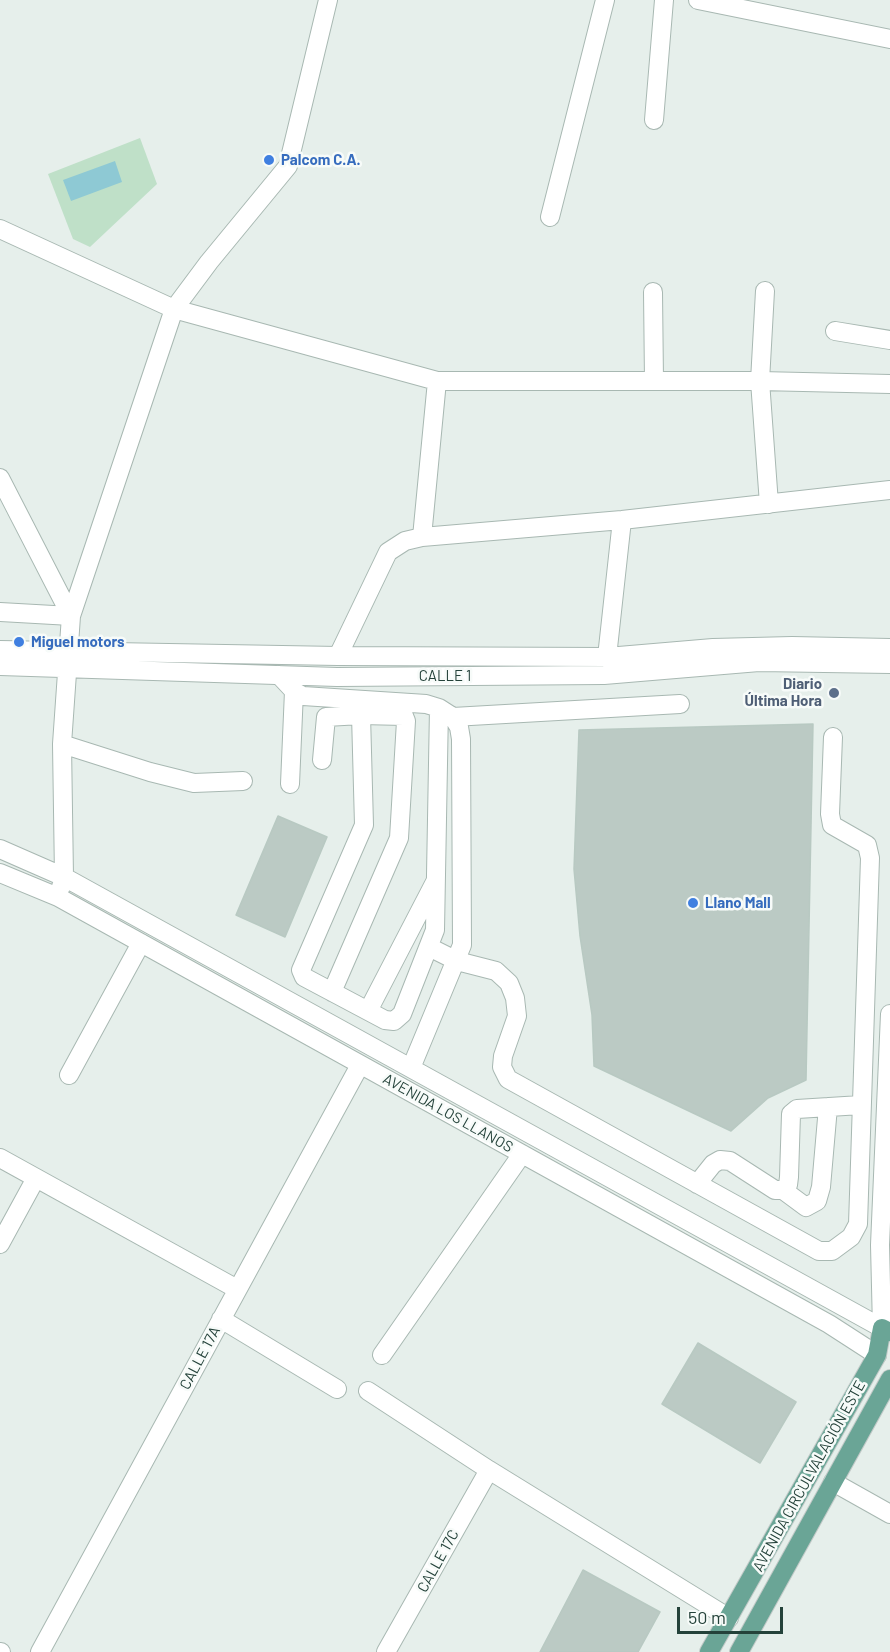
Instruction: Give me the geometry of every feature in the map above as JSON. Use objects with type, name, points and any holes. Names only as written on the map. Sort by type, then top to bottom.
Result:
[{"type":"main road","name":"AVENIDA CIRCULVALACIÓN ESTE","points":[[709,1652],[884,1360],[886,1330]]},
{"type":"main road","name":"AVENIDA CIRCULVALACIÓN ESTE","points":[[739,1652],[890,1379]]},
{"type":"street","points":[[58,897],[64,877],[62,744],[71,616],[174,309],[208,262],[288,166],[328,0]]},
{"type":"street","points":[[550,217],[604,0]]},
{"type":"street","points":[[654,120],[664,0]]},
{"type":"street","points":[[698,0],[890,39]]},
{"type":"street","points":[[0,229],[174,309],[437,381],[760,381],[890,384]]},
{"type":"street","points":[[765,291],[760,381],[769,504]]},
{"type":"street","points":[[653,292],[654,381]]},
{"type":"street","points":[[835,331],[890,340]]},
{"type":"street","points":[[422,537],[437,381]]},
{"type":"street","points":[[0,478],[71,616]]},
{"type":"street","points":[[338,656],[388,552],[405,540],[622,520],[890,490]]},
{"type":"street","points":[[607,657],[622,520]]},
{"type":"street","points":[[0,612],[71,616]]},
{"type":"street","name":"CALLE 1","points":[[0,666],[68,659],[338,656],[607,657],[713,648],[792,646],[890,648]]},
{"type":"street","name":"CALLE 1","points":[[0,650],[68,659],[279,675],[337,677],[604,675],[759,662],[890,664]]},
{"type":"street","points":[[279,675],[294,691],[303,696],[426,704],[446,712],[680,704]]},
{"type":"street","points":[[290,784],[294,691]]},
{"type":"street","points":[[361,715],[364,825],[301,970],[304,977],[385,1020],[394,1021],[402,1014],[435,930],[446,712]]},
{"type":"street","points":[[411,1068],[462,945],[461,739],[459,727],[446,712]]},
{"type":"street","points":[[322,760],[326,717],[404,716],[406,721],[399,838],[332,992]]},
{"type":"street","points":[[429,947],[457,961],[496,971],[509,983],[513,990],[517,1016],[503,1056],[502,1067],[508,1079],[819,1251],[832,1251],[851,1238],[858,1224],[870,858],[867,845],[832,825],[830,814],[833,737]]},
{"type":"street","points":[[62,744],[150,772],[194,783],[243,781]]},
{"type":"street","name":"AVENIDA LOS LLANOS","points":[[0,849],[64,877],[886,1330]]},
{"type":"street","name":"AVENIDA LOS LLANOS","points":[[0,873],[58,897],[829,1324],[884,1360]]},
{"type":"street","points":[[368,1011],[437,878]]},
{"type":"street","points":[[69,1075],[141,943]]},
{"type":"street","points":[[886,1330],[880,1245],[890,1014]]},
{"type":"street","name":"CALLE 17A","points":[[40,1652],[360,1065]]},
{"type":"street","points":[[783,1191],[788,1185],[789,1177],[791,1114],[797,1109],[861,1105]]},
{"type":"street","points":[[697,1184],[713,1164],[720,1160],[730,1161],[775,1190],[783,1191],[806,1208],[817,1201],[821,1187],[828,1107]]},
{"type":"street","points":[[382,1355],[522,1154]]},
{"type":"street","points":[[0,1158],[237,1289]]},
{"type":"street","points":[[0,1244],[36,1178]]},
{"type":"street","points":[[221,1319],[337,1389]]},
{"type":"street","points":[[368,1391],[489,1470],[729,1618]]},
{"type":"street","name":"CALLE 17C","points":[[386,1652],[489,1470]]},
{"type":"street","points":[[833,1482],[890,1514]]},
{"type":"green space","points":[[140,138],[157,184],[90,247],[73,239],[48,174]]},
{"type":"water","points":[[115,161],[122,182],[71,201],[63,180]]},
{"type":"building","name":"Llano Mall","points":[[813,724],[806,1080],[768,1098],[731,1131],[594,1066],[592,1015],[580,936],[574,869],[579,730]]},
{"type":"building","points":[[278,816],[327,837],[285,937],[236,915]]},
{"type":"building","points":[[698,1343],[796,1402],[760,1463],[662,1404]]},
{"type":"building","points":[[583,1570],[660,1612],[638,1652],[540,1652]]},
{"type":"place","name":"Palcom C.A.","points":[[269,160]]},
{"type":"place","name":"Miguel motors","points":[[19,642]]},
{"type":"place","name":"Diario Última Hora","points":[[834,693]]},
{"type":"place","name":"Llano Mall","points":[[693,903]]}]
